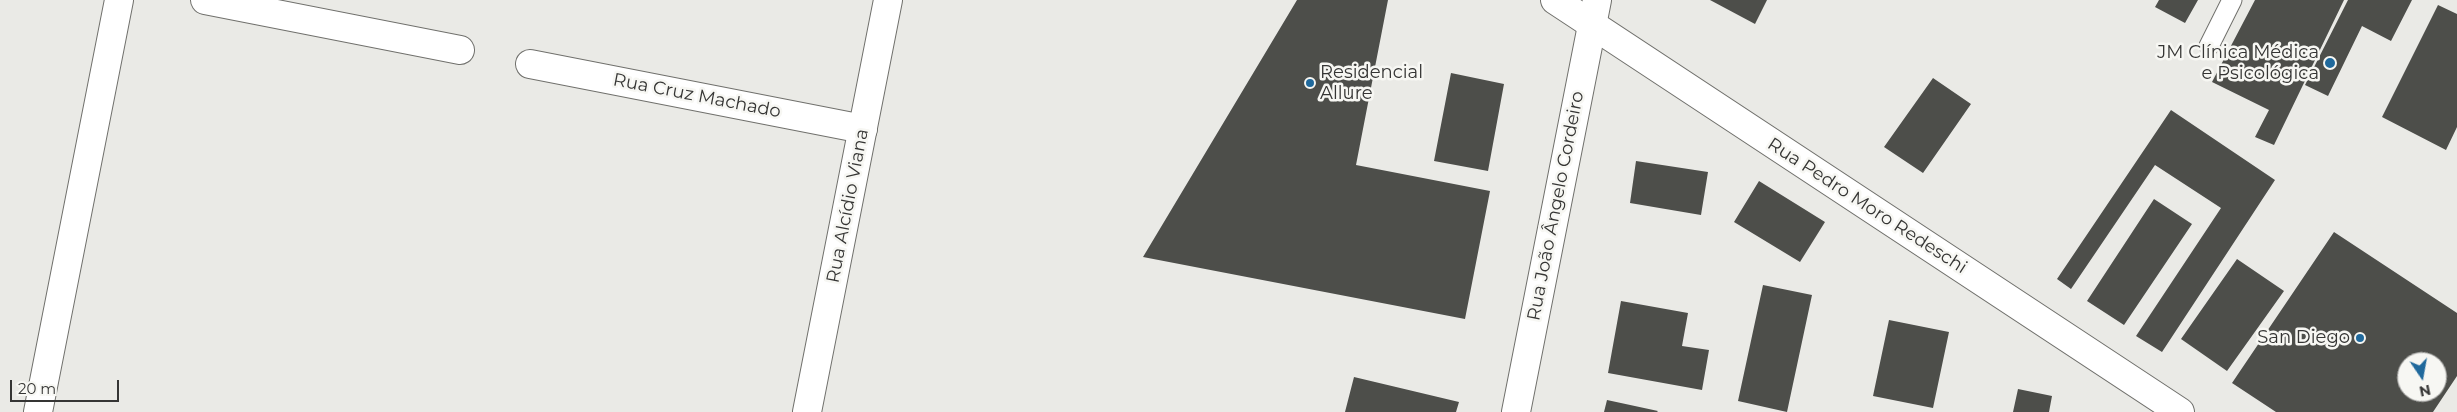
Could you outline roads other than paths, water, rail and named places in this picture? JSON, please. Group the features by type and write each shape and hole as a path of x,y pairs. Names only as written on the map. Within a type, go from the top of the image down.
{"street":[{"path":"38,412 119,0"},
{"path":"205,0 460,50"},
{"name":"Rua Alcídio Viana","path":"807,412 888,0"},
{"name":"Rua Pedro Moro Redeschi","path":"1555,0 1594,12 2180,412"},
{"name":"Rua João Ângelo Cordeiro","path":"1516,412 1594,12"},
{"name":"Rua Cruz Machado","path":"530,64 863,129"}],"lane":[{"path":"2210,46 2232,0"}],"place":[{"name":"JM Clínica Médica e Psicológica","path":"2330,63"},
{"name":"Residencial Allure","path":"1310,83"},
{"name":"San Diego","path":"2360,338"}]}
